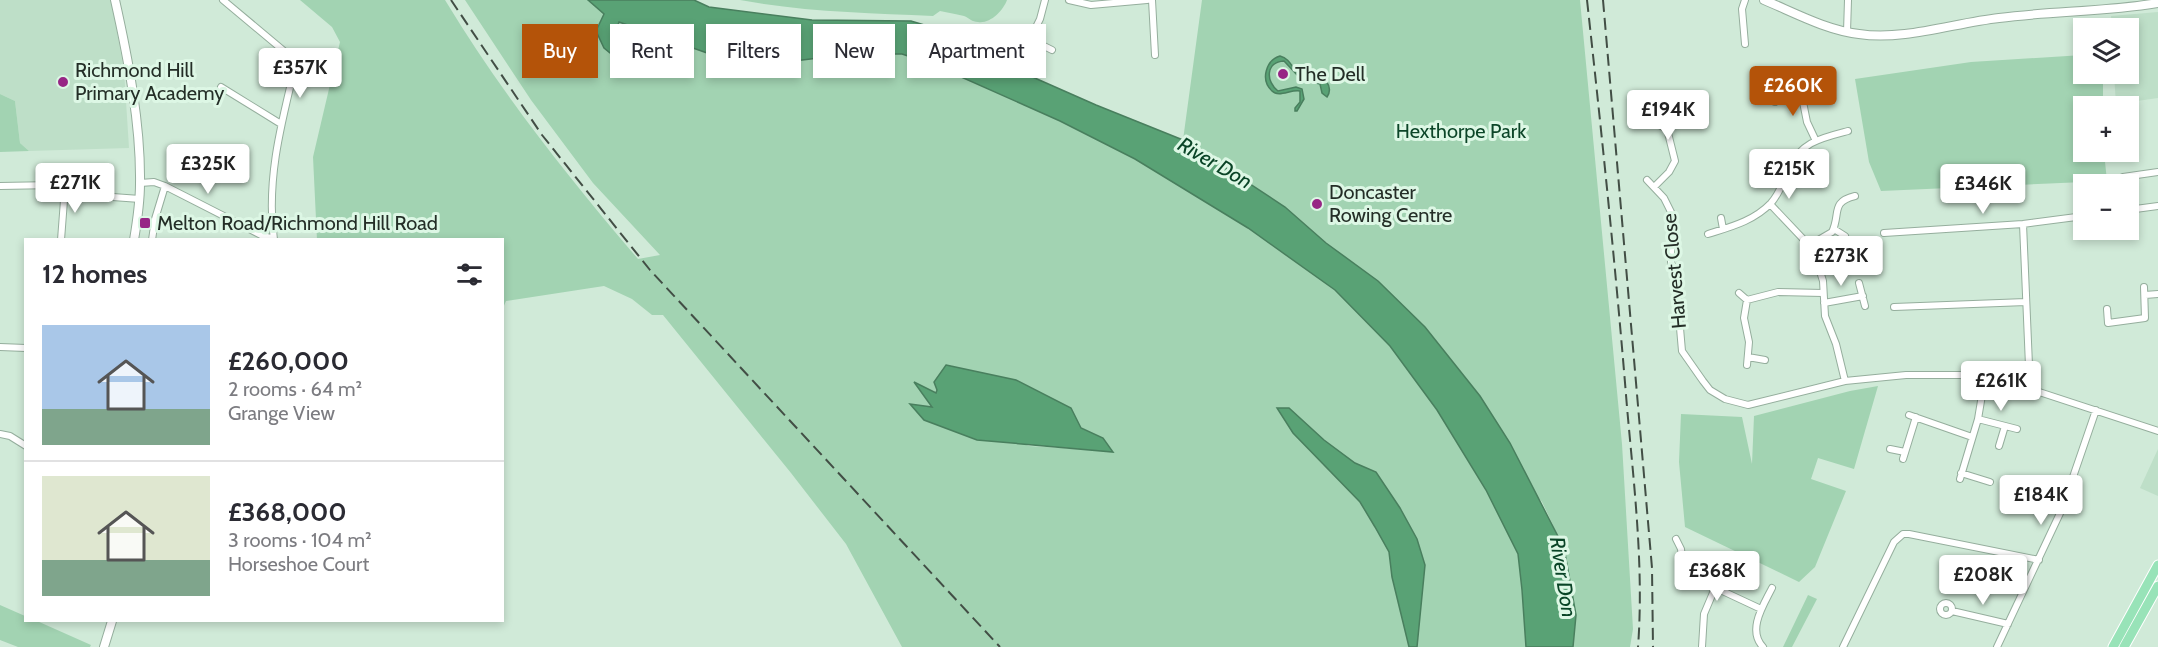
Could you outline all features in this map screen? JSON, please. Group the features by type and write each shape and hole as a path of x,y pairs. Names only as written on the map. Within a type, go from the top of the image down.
{"main road":[{"path":"2113,647 2158,565"},
{"path":"2124,647 2155,598 2158,586"}],"street":[{"path":"115,0 128,55 135,115 140,199 134,238"},
{"path":"224,0 294,61 295,67 281,124 271,201 274,238"},
{"path":"1038,24 1046,0"},
{"path":"1069,0 1091,4 1147,0"},
{"path":"1152,0 1155,56"},
{"path":"1745,0 1742,9 1745,44"},
{"path":"1764,0 1825,26 1847,32 1885,37 2000,17 2105,10 2158,3"},
{"path":"1847,32 1848,0"},
{"path":"1046,47 1052,50"},
{"path":"1799,88 1808,73"},
{"path":"1772,82 1778,90"},
{"path":"221,87 281,124"},
{"path":"1778,90 1799,88"},
{"path":"1799,88 1803,97 1807,122 1815,139"},
{"path":"1774,102 1778,90"},
{"path":"1657,124 1667,129 1677,122"},
{"name":"Harvest Close","path":"1654,187 1669,172 1675,161 1667,129"},
{"path":"1708,234 1754,216 1770,204 1779,193 1792,163 1800,152 1815,139 1848,131"},
{"path":"2139,175 2158,172"},
{"name":"Harvest Close","path":"1647,180 1668,203 1671,212 1671,262 1676,282 1682,351 1710,390 1732,402 1748,405 1845,381 1906,375 1985,377 2030,389 2158,431"},
{"path":"140,183 154,182 165,186 268,238"},
{"path":"0,186 54,184 99,196 140,199"},
{"path":"152,238 155,219 165,186"},
{"path":"61,238 65,187"},
{"path":"1808,246 1834,229 1839,204 1846,198 1855,196"},
{"path":"1770,204 1808,246 1818,265 1825,316 1836,344 1845,381"},
{"path":"2139,209 2158,206"},
{"path":"1884,233 2023,224 2073,217"},
{"path":"1721,218 1723,229"},
{"path":"2023,224 2030,389"},
{"path":"1834,229 1845,236"},
{"path":"1859,283 1865,306"},
{"path":"2107,309 2108,322 2145,318 2144,288"},
{"path":"1747,300 1778,292 1823,293"},
{"path":"1739,293 1747,300"},
{"path":"2145,295 2158,294"},
{"path":"1824,303 1863,296"},
{"path":"1747,300 1744,318 1749,342 1748,361 1765,360"},
{"path":"1893,307 2026,302"},
{"path":"0,348 24,348"},
{"path":"1985,377 1978,419 1960,476 1990,482"},
{"path":"1997,647 2062,509 2096,410"},
{"path":"1890,449 1904,456 1912,416 1972,437"},
{"path":"1978,419 2018,429"},
{"path":"1999,446 2005,426"},
{"path":"0,434 10,436 24,445"},
{"path":"1843,647 1894,542 1903,534 2039,560"},
{"path":"1676,539 1681,549 1685,585"},
{"path":"1684,573 1761,609"},
{"path":"1702,647 1704,614 1715,588"},
{"path":"1763,647 1756,636 1761,609 1772,588"},
{"path":"1952,611 2008,624"},
{"path":"104,647 112,622"}],"shaded area":[{"name":"Richmond Hill Primary Academy","path":"0,0 111,0 124,70 129,148 29,151 20,143 15,101 0,94"},
{"path":"2158,12 2158,98 2139,101 2139,96 2115,96 2115,84 2139,84 2139,18 2111,18 2111,16"},
{"path":"2158,449 2158,496 2140,488"}],"green space":[{"path":"300,0 445,0 489,68 536,134 638,259 660,255 593,183 531,100 465,0 588,0 605,14 610,30 610,78 694,78 694,48 706,52 706,78 801,78 801,60 813,59 813,78 895,78 895,54 902,54 907,56 907,78 963,78 1060,121 1135,159 1248,228 1335,290 1390,346 1437,410 1486,490 1518,554 1526,647 902,647 846,544 663,315 652,315 632,299 604,286 506,301 504,306 504,238 317,238 313,157 340,42 332,27","holes":["946,365 1016,380 1071,408 1081,428 1103,438 1113,451 1029,446 910,404 933,408 916,383 936,394"]},
{"path":"740,0 1007,0 996,16 983,22 940,11 933,16 861,13 812,10"},
{"name":"Hexthorpe Park","path":"1202,0 1580,0 1622,444 1633,629 1630,647 1573,647 1576,615 1564,548 1542,502 1326,243 1285,207 1183,140"},
{"path":"2073,56 2073,84 2103,84 2103,96 2073,96 2073,162 2105,162 2106,174 2073,174 2073,183 1881,191 1869,162 1855,79 1971,62"},
{"path":"0,94 15,101 20,143 29,151 0,152"},
{"path":"1878,386 1854,469 1818,458 1811,479 1846,491 1815,567 1799,582 1685,527 1679,462 1681,414 1742,417 1752,464 1754,416"},
{"path":"1808,595 1817,599 1792,647 1783,647"},
{"path":"0,605 24,616 24,622 39,622 91,645 90,647 18,647 0,640"}],"water":[{"path":"588,0 694,0 709,7 812,20 911,21 921,24 907,24 907,56 895,54 895,24 813,24 813,59 801,60 801,24 706,24 706,53 694,48 694,24 625,24 619,22 610,24 610,53 604,48 598,35 598,27 604,14"},
{"path":"1280,56 1302,76 1326,81 1330,89 1327,97 1322,93 1320,84 1301,79 1284,61 1273,65 1269,73 1271,83 1278,91 1296,87 1302,89 1304,99 1295,111 1300,102 1300,91 1278,94 1272,91 1266,81 1266,71 1271,62"},
{"name":"River Don","path":"963,78 1035,78 1183,140 1285,207 1326,243 1378,281 1425,327 1480,396 1510,443 1564,548 1576,615 1573,647 1526,647 1518,554 1486,490 1437,410 1390,346 1335,290 1248,228 1135,159 1060,121"},
{"path":"946,365 1016,380 1071,408 1081,428 1103,438 1113,452 977,440 924,420 910,404 932,407 914,382 936,393 934,382"},
{"path":"1277,408 1289,408 1324,440 1355,463 1376,472 1400,508 1417,539 1425,565 1417,647 1409,647 1392,577 1389,552 1375,527 1360,502 1293,433"}],"railway":[{"path":"451,0 542,135 650,270 1000,647"},
{"path":"1587,0 1635,497 1640,587 1638,647"},
{"path":"1603,0 1652,568 1653,647"}],"place":[{"name":"The Dell","path":"1283,74"},
{"name":"Richmond Hill Primary Academy","path":"63,82"},
{"name":"Doncaster Rowing Centre","path":"1317,204"},
{"name":"Melton Road/Richmond Hill Road","path":"145,223"}]}
